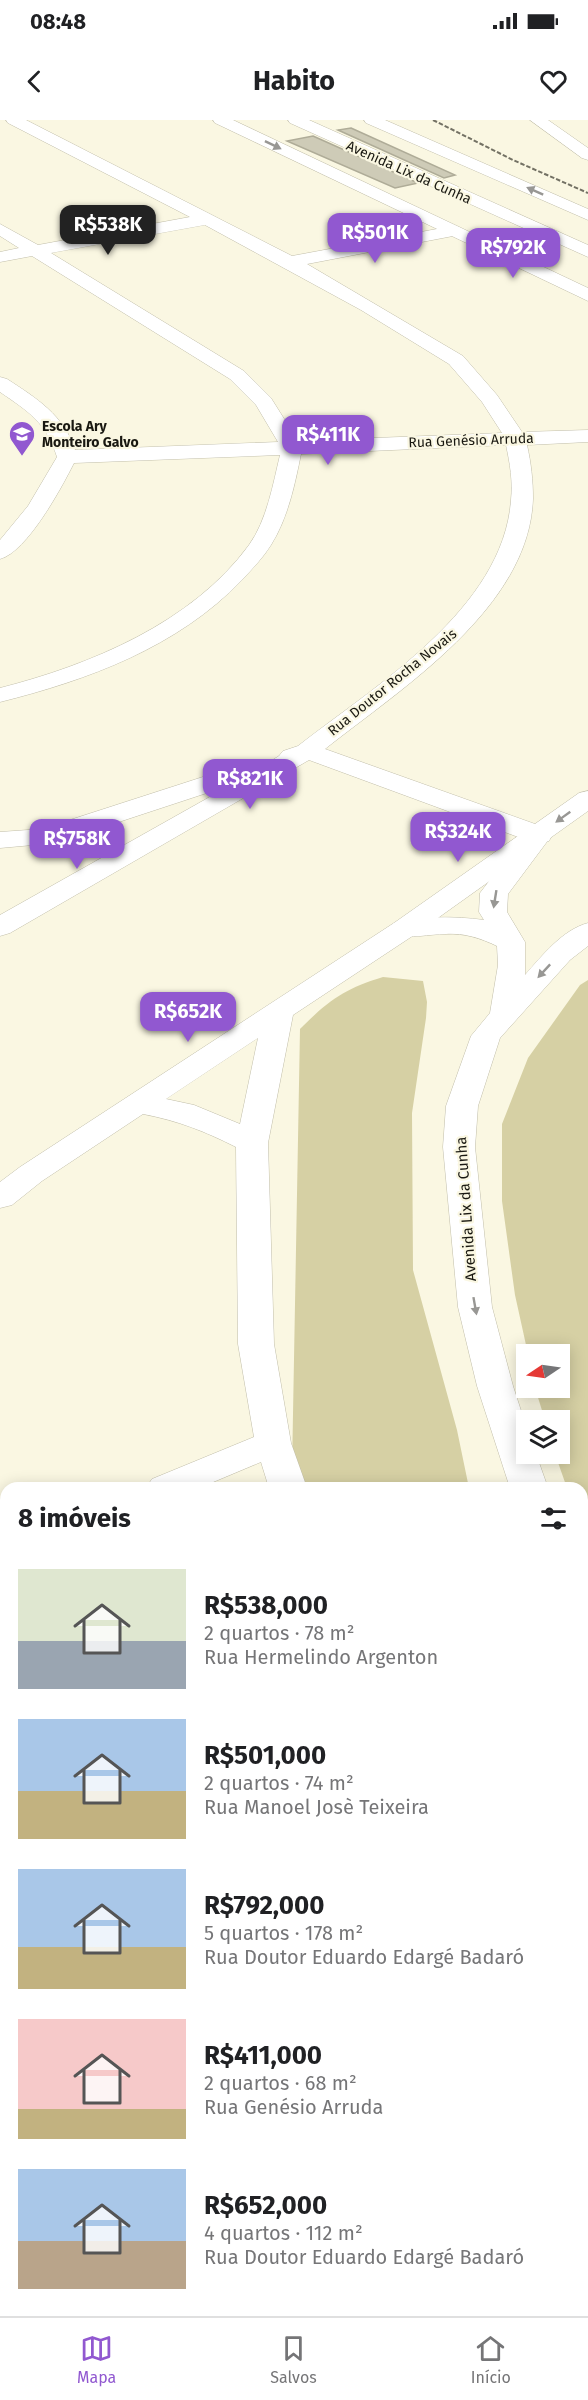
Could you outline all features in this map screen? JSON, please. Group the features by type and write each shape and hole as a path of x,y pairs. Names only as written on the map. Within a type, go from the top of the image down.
{"main road":[{"name":"Rua Doutor Rocha Novais","path":"0,927 307,751 438,647 457,630 494,583 512,547 522,502 522,473 514,438 490,399 456,360 387,317 290,262 15,120"},
{"path":"221,120 588,295"},
{"name":"Avenida Lix da Cunha","path":"296,120 588,252"},
{"path":"372,120 588,215"},
{"path":"538,120 588,155"},
{"path":"0,257 209,219"},
{"path":"0,229 237,375 264,402 292,448 283,492 262,542 225,586 163,631 107,660 32,688 0,695"},
{"path":"290,262 453,231"},
{"path":"0,383 46,416 62,437 66,457 47,496 25,526 0,552"},
{"name":"Rua Genésio Arruda","path":"66,457 588,436"},
{"path":"0,840 45,837 307,751 539,835"},
{"path":"0,1198 32,1174 404,929 588,799"},
{"path":"505,1013 512,965 511,942 493,912 494,893 539,835"},
{"path":"45,837 122,859"},
{"path":"404,929 447,925 482,928 511,942"},
{"name":"Avenida Lix da Cunha","path":"495,1386 474,1307 459,1147 462,1106 486,1036 560,954 588,932"},
{"path":"279,1011 252,1143 256,1344 273,1443 286,1482"},
{"path":"140,1104 183,1112 213,1123 252,1143"},
{"path":"495,1386 507,1482"},
{"path":"495,1386 527,1482"},
{"path":"183,1482 273,1443"}],"shaded area":[{"path":"383,977 423,981 427,1002 426,1018 412,1113 413,1270 457,1430 468,1482 298,1482 292,1469 300,1029 320,1010 358,986"},
{"path":"588,980 588,1482 565,1482 559,1464 570,1464 570,1410 542,1410 538,1398 570,1398 570,1344 526,1344 515,1295 502,1201 502,1124 528,1058 580,985"}],"building":[{"path":"351,128 455,175 444,178 338,130"},
{"path":"313,136 418,183 395,188 287,141"}],"railway":[{"path":"433,120 513,160 588,193"}],"place":[{"name":"Escola Ary Monteiro Galvo","path":"22,457"}]}
